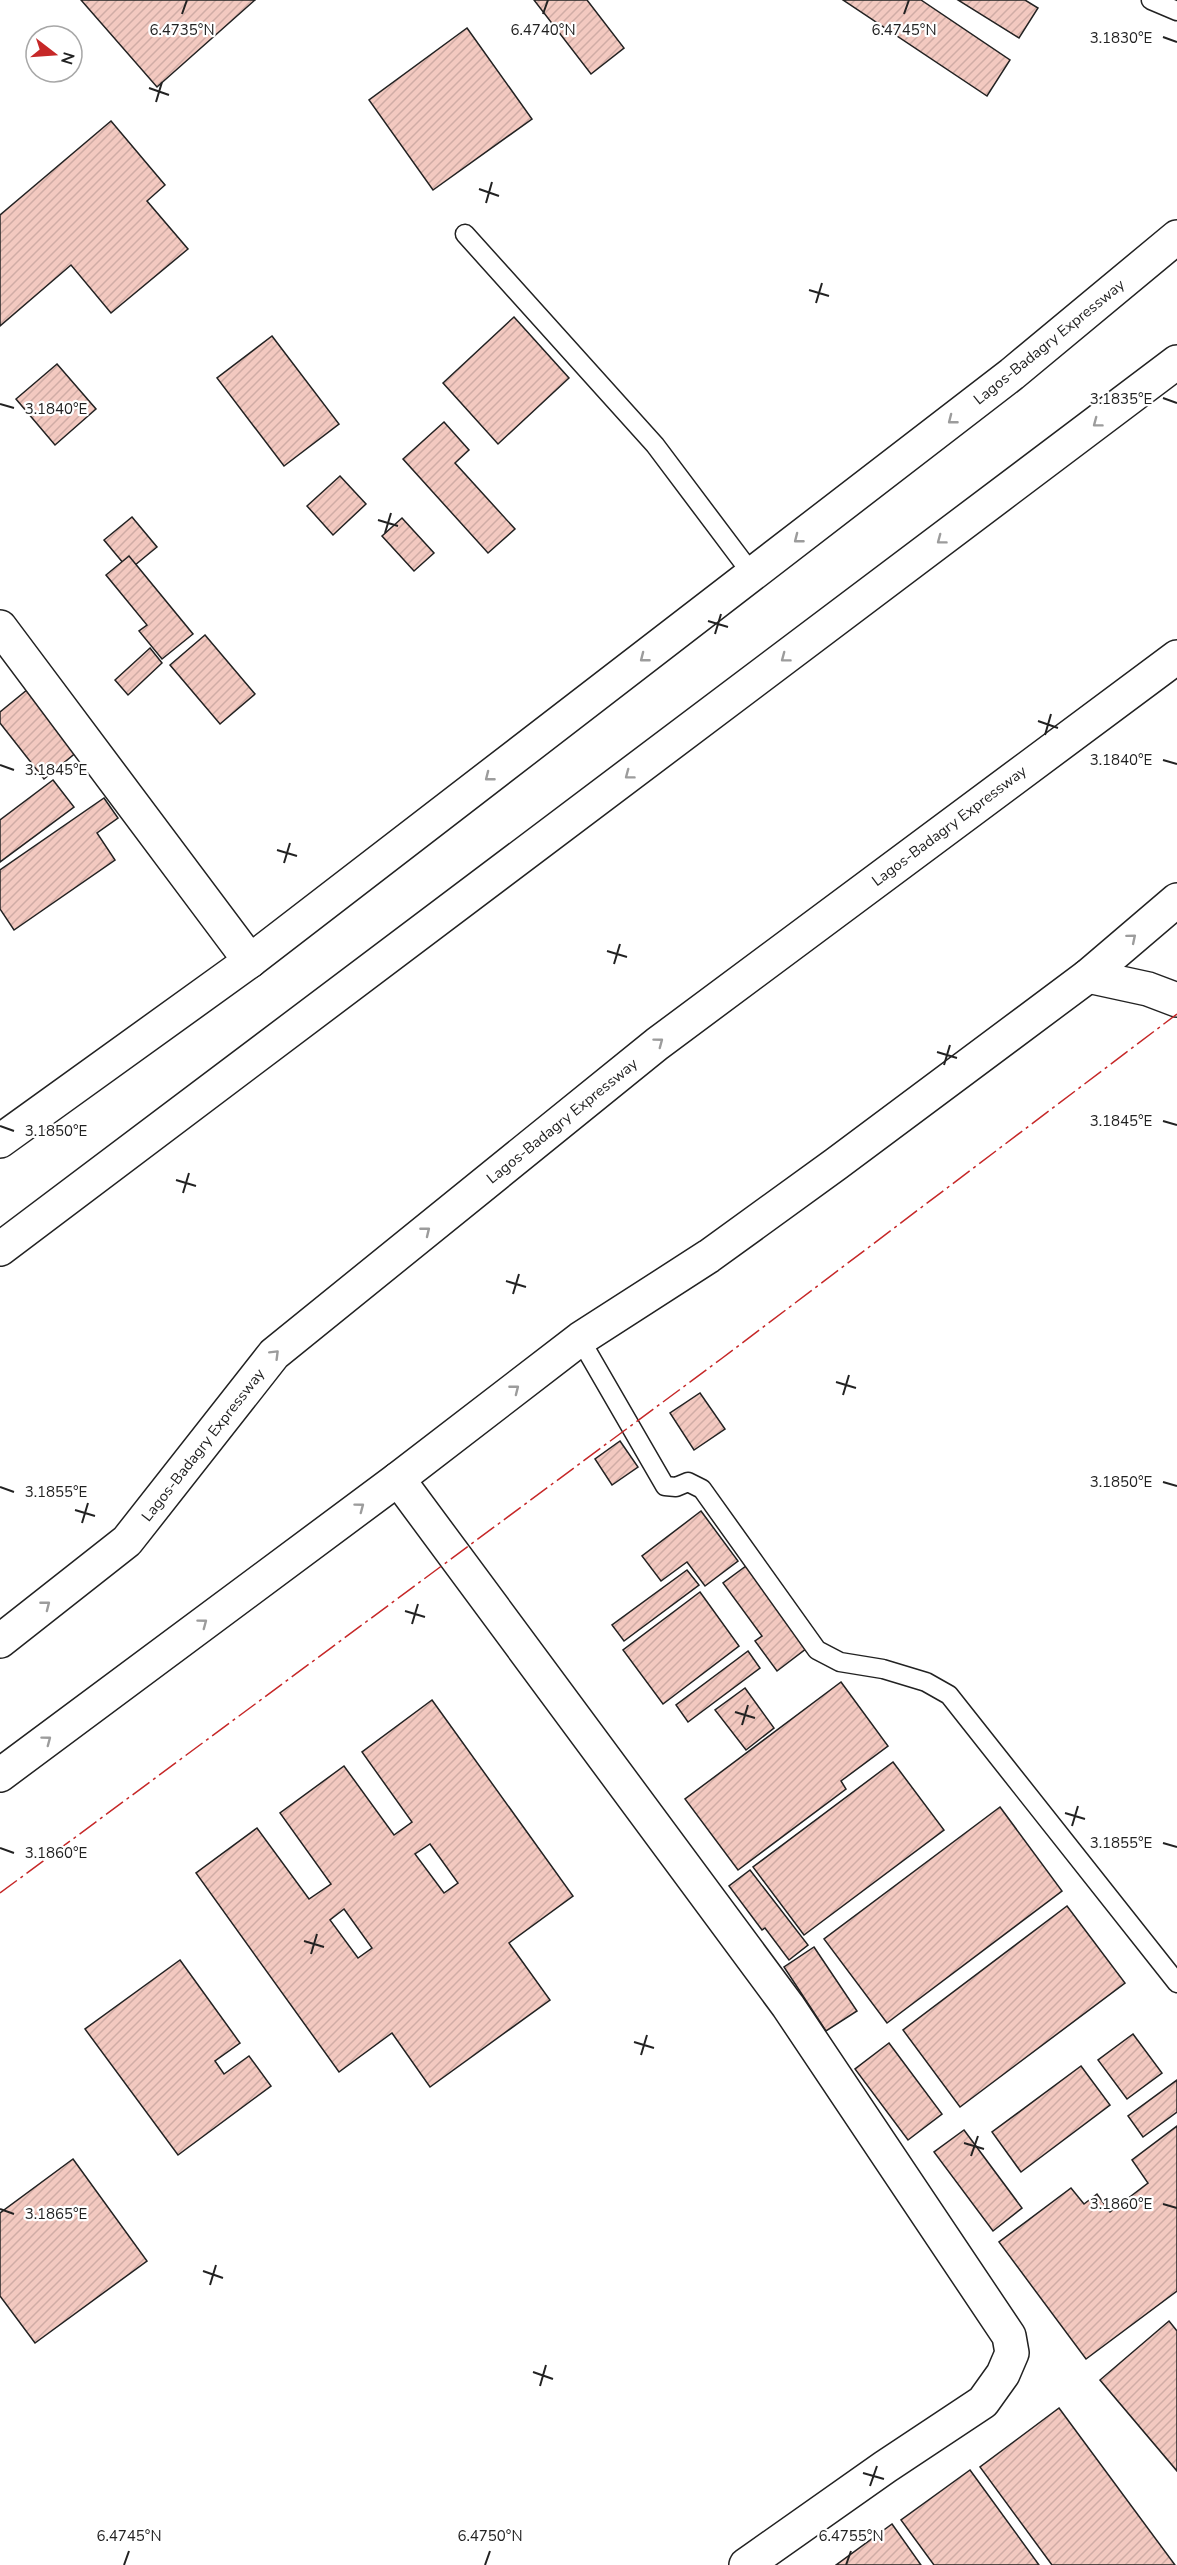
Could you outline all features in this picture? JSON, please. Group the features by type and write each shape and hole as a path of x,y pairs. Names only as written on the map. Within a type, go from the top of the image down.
{"main road":[{"name":"Lagos-Badagry Expressway","path":"0,1141 250,962 1012,374 1177,237"},
{"path":"0,1249 1177,362"},
{"path":"0,627 250,962"},
{"name":"Lagos-Badagry Expressway","path":"0,1641 127,1541 274,1354 657,1044 1177,657"},
{"path":"0,1775 398,1479 579,1339 709,1256 1088,976 1177,900"},
{"path":"1088,976 1148,989 1177,1000"},
{"path":"398,1479 788,2006 1009,2336 1012,2353 1003,2374 983,2402 885,2467 746,2565"}],"lane":[{"path":"1151,0 1177,11"},
{"path":"465,234 655,445 752,574"},
{"path":"579,1339 665,1486 676,1487 688,1482 702,1489 817,1650 840,1662 884,1669 926,1682 949,1695 1177,1983"}],"building":[{"path":"81,0 255,0 157,87"},
{"path":"534,0 587,0 624,48 591,74"},
{"path":"843,0 921,0 1010,60 987,96"},
{"path":"958,0 1025,0 1038,8 1019,38"},
{"path":"467,28 532,119 433,190 369,100"},
{"path":"111,121 165,185 147,201 188,249 111,313 71,265 0,326 0,215"},
{"path":"514,317 569,378 498,444 443,383"},
{"path":"272,336 339,424 284,466 217,378"},
{"path":"57,364 96,409 55,445 16,399"},
{"path":"444,422 469,450 455,463 515,529 488,553 403,459"},
{"path":"340,476 366,504 333,535 307,506"},
{"path":"132,517 157,547 129,570 104,540"},
{"path":"402,518 434,553 414,571 382,536"},
{"path":"129,556 193,634 162,659 139,631 147,625 106,575"},
{"path":"205,635 255,694 220,724 170,665"},
{"path":"150,648 162,663 128,695 115,680"},
{"path":"33,685 83,747 44,779 0,723 0,712"},
{"path":"53,780 74,807 0,862 0,820"},
{"path":"104,798 118,818 97,833 115,860 14,930 0,909 0,870"},
{"path":"700,1393 725,1429 694,1450 670,1413"},
{"path":"620,1441 638,1467 612,1485 595,1459"},
{"path":"701,1511 738,1561 705,1586 687,1562 661,1581 642,1556"},
{"path":"746,1566 807,1648 777,1671 755,1641 762,1636 723,1583"},
{"path":"687,1570 699,1585 624,1641 612,1625"},
{"path":"700,1592 739,1646 663,1704 623,1650"},
{"path":"748,1651 760,1668 688,1722 676,1705"},
{"path":"841,1682 888,1746 841,1781 846,1789 738,1870 685,1799"},
{"path":"745,1688 774,1728 746,1750 715,1710"},
{"path":"432,1700 573,1896 509,1943 550,2000 430,2087 392,2033 339,2072 196,1873 257,1828 309,1899 331,1884 280,1813 344,1766 394,1835 412,1822 362,1752","holes":["430,1844 458,1883 444,1893 415,1854","344,1909 372,1948 358,1958 330,1920"]},
{"path":"893,1762 944,1830 804,1935 753,1867"},
{"path":"1000,1807 1062,1891 887,2023 824,1939"},
{"path":"750,1870 808,1945 789,1960 765,1928 762,1930 729,1886"},
{"path":"1067,1906 1125,1983 960,2107 903,2030"},
{"path":"814,1947 857,2011 826,2031 784,1967"},
{"path":"180,1960 240,2043 215,2061 224,2074 249,2056 271,2086 178,2155 85,2029"},
{"path":"1133,2034 1162,2073 1127,2099 1098,2060"},
{"path":"889,2043 942,2114 908,2140 855,2069"},
{"path":"1081,2066 1110,2105 1021,2172 992,2132"},
{"path":"1177,2080 1177,2112 1143,2137 1128,2116"},
{"path":"1177,2126 1177,2291 1086,2359 999,2242 1071,2188 1084,2204 1097,2194 1110,2212 1148,2183 1132,2160"},
{"path":"964,2130 1022,2208 993,2231 934,2152"},
{"path":"73,2159 147,2261 35,2343 0,2296 0,2213"},
{"path":"1169,2321 1177,2331 1177,2471 1100,2380"},
{"path":"1059,2408 1175,2565 1052,2565 980,2467"},
{"path":"970,2470 1039,2565 934,2565 901,2520"},
{"path":"892,2524 921,2565 836,2565"}],"power":[{"path":"0,1893 721,1359 1177,1014"}]}
